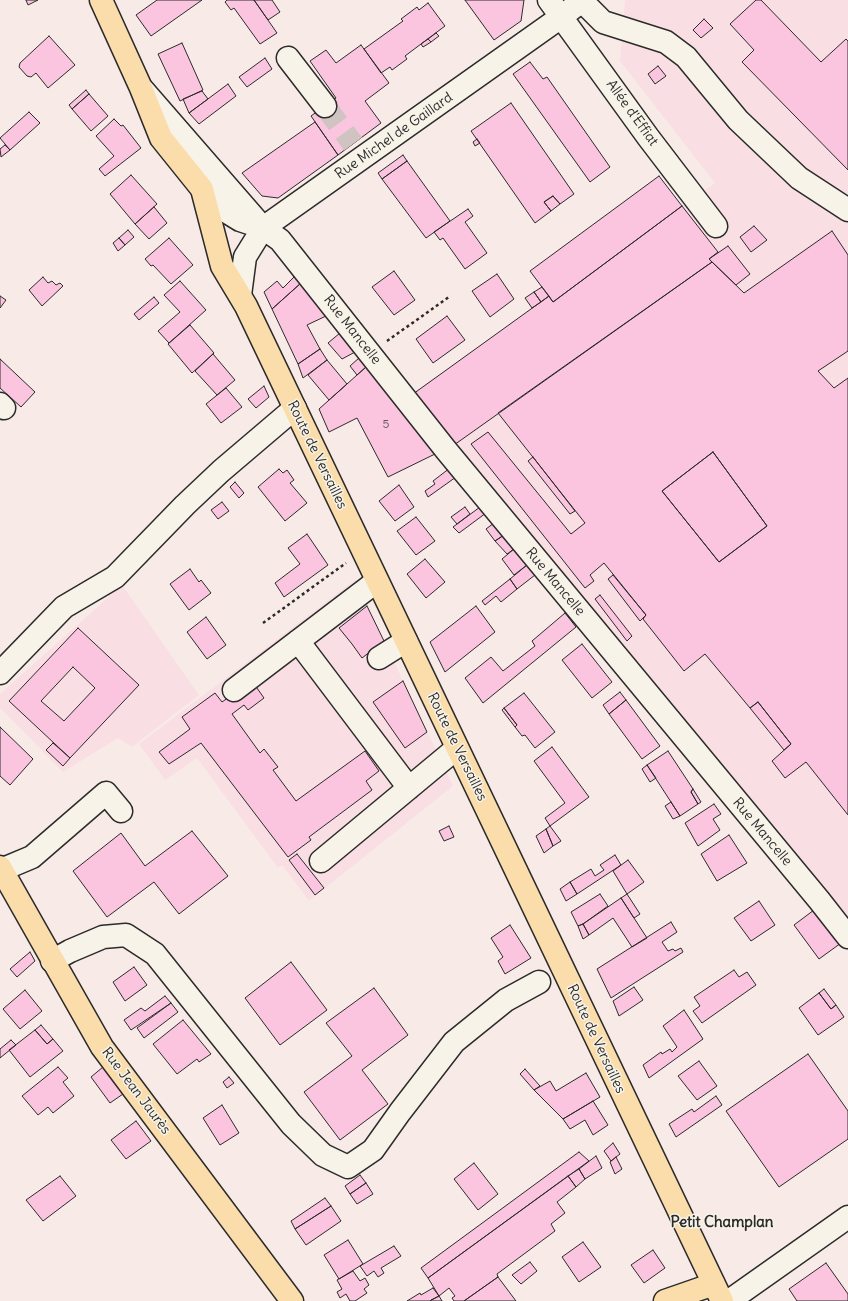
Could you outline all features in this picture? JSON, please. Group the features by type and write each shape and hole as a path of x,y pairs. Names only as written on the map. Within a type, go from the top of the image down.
{"main road":[{"name":"Route de Versailles","path":"101,0 141,88 161,138 202,189 222,266 240,295 718,1292"},
{"name":"Rue Jean Jaurès","path":"1,869 102,1047 292,1301"},
{"path":"665,1301 718,1292"},
{"path":"700,1301 718,1292"}],"street":[{"path":"582,0 603,22 666,42 686,57 738,120 799,178 848,210"},
{"name":"Rue Michel de Gaillard","path":"240,295 244,257 263,228 358,150 555,8 582,0"},
{"name":"Allée d'Effiat","path":"555,8 648,137 716,226"},
{"path":"288,58 325,106"},
{"path":"141,88 263,228"},
{"name":"Route de Versailles","path":"202,189 227,212 240,220 263,228"},
{"name":"Rue Mancelle","path":"263,228 280,240 456,462 848,937"},
{"path":"0,673 64,607 115,577 185,505 294,408"},
{"path":"234,690 377,581"},
{"path":"298,641 409,788"},
{"path":"379,658 406,641"},
{"path":"321,861 457,748"},
{"path":"1,869 32,857 106,793 121,811"},
{"path":"52,961 70,951 103,937 126,935 155,954 291,1124 323,1156 348,1167 373,1150 454,1042 506,1000 539,982"},
{"path":"741,1297 848,1217"}],"path":[{"path":"370,353 449,297"},
{"path":"263,623 363,552"}],"shaded area":[{"path":"625,0 848,0 848,923 411,394 715,183 620,61"},
{"path":"355,580 453,786 309,901 282,865 278,868 197,758 165,780 139,744"},
{"path":"122,585 199,695 132,747 118,738 63,772 0,708 0,694"}],"building":[{"path":"26,0 38,0 28,5"},
{"path":"157,0 202,0 151,36 136,15"},
{"path":"227,0 254,0 277,33 260,44 234,8 231,10 225,2"},
{"path":"254,0 272,0 280,12 268,20"},
{"path":"465,0 524,0 521,21 494,40"},
{"path":"756,0 761,0 821,62 846,39 848,41 848,170 742,62 754,50 730,24"},
{"path":"428,3 445,26 405,56 407,59 392,70 390,67 381,73 364,49 403,21 401,19 417,7 419,10"},
{"path":"704,19 713,28 701,38 693,30"},
{"path":"436,33 439,36 431,42 428,39"},
{"path":"49,36 75,65 48,88 36,73 31,77 27,76 19,67 20,63"},
{"path":"428,39 431,42 423,47 421,44"},
{"path":"182,43 203,90 180,101 158,54"},
{"path":"361,45 389,83 365,101 381,123 338,155 311,116 336,98 310,61 326,50 336,63"},
{"path":"265,58 272,69 247,87 239,77"},
{"path":"530,62 543,79 547,77 610,167 590,182 513,74"},
{"path":"658,66 666,76 655,84 648,74"},
{"path":"228,84 236,96 199,124 189,113"},
{"path":"86,90 89,94 72,109 69,105"},
{"path":"202,91 208,99 189,113 183,99"},
{"path":"89,94 108,116 91,131 72,109"},
{"path":"511,103 574,194 560,204 553,196 544,202 551,211 535,223 471,131"},
{"path":"29,112 40,123 10,150 0,138"},
{"path":"114,119 121,126 123,125 141,148 105,176 99,169 114,156 96,136"},
{"path":"315,122 338,155 278,198 262,196 242,173"},
{"path":"477,139 480,143 475,146 473,142"},
{"path":"5,145 10,150 1,157 0,149"},
{"path":"403,155 407,161 382,179 378,173"},
{"path":"407,161 450,221 426,238 382,179"},
{"path":"131,175 157,204 135,224 110,194"},
{"path":"659,176 682,206 553,302 530,271"},
{"path":"553,196 560,204 551,211 544,202"},
{"path":"682,206 718,252 709,259 712,262 454,445 413,394 549,296 553,302"},
{"path":"154,207 167,223 149,239 135,224"},
{"path":"468,209 473,216 465,222 487,253 465,269 443,238 440,240 434,232"},
{"path":"754,226 767,240 751,252 740,237"},
{"path":"128,230 134,237 125,245 119,238"},
{"path":"832,231 848,255 848,351 818,371 834,388 848,378 848,815 806,762 785,778 772,761 791,744 758,702 750,708 705,654 684,671 643,619 646,615 604,563 590,575 594,581 585,588 471,444 488,432 571,534 585,523 498,413 712,262 744,293","holes":["713,452 767,526 719,562 662,491"]},
{"path":"119,238 125,245 118,251 113,243"},
{"path":"169,238 193,265 171,284 153,265 151,266 145,259"},
{"path":"728,246 750,274 736,285 709,259"},
{"path":"394,271 415,300 394,315 372,287"},
{"path":"497,274 514,299 490,317 472,291"},
{"path":"295,276 301,283 272,309 264,292 277,281 283,288"},
{"path":"43,277 48,283 52,281 56,285 60,283 63,286 42,306 29,290"},
{"path":"180,281 206,310 169,343 158,331 180,312 164,295"},
{"path":"301,283 326,316 307,325 320,349 298,364 272,309"},
{"path":"542,287 549,296 541,302 534,292"},
{"path":"534,292 541,302 532,308 525,298"},
{"path":"0,296 6,300 0,308"},
{"path":"154,297 159,303 139,320 134,314"},
{"path":"447,316 465,340 433,363 416,339"},
{"path":"190,325 214,353 192,373 168,344"},
{"path":"340,333 355,352 342,359 328,343"},
{"path":"320,349 327,360 303,378 298,364"},
{"path":"213,354 235,380 217,395 195,371"},
{"path":"359,358 366,367 357,375 350,366"},
{"path":"0,359 35,392 21,407 0,388"},
{"path":"327,360 347,384 329,400 308,375"},
{"path":"366,367 435,454 388,477 357,418 329,432 319,409"},
{"path":"264,386 269,397 256,408 248,399"},
{"path":"226,388 242,407 221,423 206,404"},
{"path":"713,452 767,526 719,562 662,491"},
{"path":"533,457 575,511 570,514 528,461"},
{"path":"450,468 456,477 428,497 425,491 435,484 433,481"},
{"path":"279,469 283,473 287,470 294,480 290,483 307,503 285,521 258,487"},
{"path":"235,482 244,493 239,498 230,487"},
{"path":"399,485 414,507 395,521 379,501"},
{"path":"222,502 229,511 218,519 211,510"},
{"path":"465,507 470,514 457,524 451,517"},
{"path":"480,507 486,513 459,533 453,527"},
{"path":"416,517 435,541 416,555 397,531"},
{"path":"494,523 504,535 495,541 486,529"},
{"path":"307,534 328,565 284,597 275,583 300,564 288,548"},
{"path":"504,535 514,549 507,554 495,541"},
{"path":"514,549 527,565 514,575 502,559"},
{"path":"425,559 445,582 426,598 407,574"},
{"path":"527,565 535,575 517,589 510,579"},
{"path":"190,569 199,582 201,580 211,593 189,610 170,584"},
{"path":"613,575 646,615 640,621 608,579"},
{"path":"510,579 517,589 501,602 496,596 485,605 482,601"},
{"path":"600,595 632,636 627,641 595,599"},
{"path":"367,606 384,641 362,658 339,628"},
{"path":"476,606 495,632 445,672 430,642"},
{"path":"565,613 576,627 483,703 465,678 491,657 503,671 535,646 532,641"},
{"path":"206,617 226,645 207,659 187,632"},
{"path":"78,628 139,685 70,758 9,701","holes":["73,667 95,688 64,721 41,701"]},
{"path":"582,644 612,682 592,698 562,660"},
{"path":"252,681 264,698 248,710 244,705 232,714 260,753 264,749 278,767 273,770 296,801 365,751 379,771 366,781 372,790 309,837 311,840 288,857 201,743 169,764 159,752 190,729 182,717 215,693 222,702"},
{"path":"403,681 427,732 405,748 373,702"},
{"path":"620,692 626,700 609,714 603,705"},
{"path":"524,693 555,732 535,748 525,735 522,736 515,727 517,725 504,708"},
{"path":"626,700 660,746 642,759 609,714"},
{"path":"758,702 791,744 784,750 750,708"},
{"path":"504,708 517,725 515,727 502,710"},
{"path":"0,727 33,759 10,785 0,776"},
{"path":"53,743 70,758 63,766 46,750"},
{"path":"552,747 589,797 550,826 545,818 565,803 534,761"},
{"path":"668,751 693,789 691,792 698,804 680,816 647,765"},
{"path":"647,765 656,778 650,782 642,769"},
{"path":"693,789 701,802 698,804 691,792"},
{"path":"671,802 680,816 673,819 665,806"},
{"path":"714,804 721,814 713,819 720,830 698,846 685,823"},
{"path":"449,826 454,837 444,841 439,831"},
{"path":"550,826 561,841 553,846 546,829"},
{"path":"546,829 553,846 544,853 536,836"},
{"path":"192,831 228,876 179,914 154,882 107,917 73,871 121,833 145,866"},
{"path":"729,835 747,863 717,881 701,854"},
{"path":"297,854 324,888 315,895 289,860"},
{"path":"615,855 621,865 577,894 570,882 591,869 595,876 604,870 600,865"},
{"path":"628,860 644,882 627,894 613,871"},
{"path":"570,882 577,894 566,901 560,889"},
{"path":"600,894 608,906 578,926 571,912"},
{"path":"627,894 640,914 634,918 621,898"},
{"path":"621,898 647,938 632,947 613,918 589,935 583,924"},
{"path":"759,901 775,925 751,941 734,918"},
{"path":"814,910 841,943 819,959 794,925"},
{"path":"671,922 677,932 662,942 668,951 673,949 675,951 681,948 683,952 611,998 597,969"},
{"path":"583,924 589,935 583,939 578,926"},
{"path":"510,925 531,958 505,974 498,961 503,957 491,938"},
{"path":"30,952 35,961 17,977 10,969"},
{"path":"291,962 327,1010 280,1045 245,998"},
{"path":"134,967 147,985 125,1001 113,982"},
{"path":"734,970 739,977 747,972 756,985 702,1023 693,1011 700,1006 694,997"},
{"path":"634,987 643,1000 619,1016 613,1001"},
{"path":"374,988 408,1035 362,1070 388,1104 340,1140 304,1092 352,1056 326,1023"},
{"path":"824,989 836,1005 831,1009 819,993"},
{"path":"25,990 42,1011 20,1029 3,1009"},
{"path":"819,993 831,1009 836,1005 844,1017 818,1035 799,1008"},
{"path":"165,996 171,1003 131,1030 124,1020 141,1008 145,1011"},
{"path":"171,1003 178,1012 144,1038 137,1028"},
{"path":"684,1010 703,1039 649,1078 643,1065 661,1052 662,1054 670,1049 672,1052 677,1047 663,1026"},
{"path":"183,1020 211,1054 199,1062 197,1059 177,1074 153,1044"},
{"path":"41,1025 53,1039 47,1044 35,1030"},
{"path":"35,1030 47,1044 53,1039 63,1051 30,1077 9,1050"},
{"path":"11,1040 16,1045 0,1058 0,1049"},
{"path":"808,1054 848,1111 848,1139 779,1187 726,1111"},
{"path":"699,1061 717,1086 697,1100 678,1076"},
{"path":"58,1067 68,1078 63,1082 74,1096 53,1113 48,1107 38,1115 22,1096"},
{"path":"103,1067 123,1094 110,1103 91,1077"},
{"path":"525,1069 540,1086 534,1090 520,1074"},
{"path":"586,1073 600,1097 563,1119 534,1090 550,1081 556,1091"},
{"path":"229,1077 234,1083 227,1088 223,1082"},
{"path":"716,1096 722,1105 676,1137 669,1124 692,1109 694,1112"},
{"path":"593,1101 608,1125 593,1135 585,1120 570,1129 563,1119"},
{"path":"222,1105 239,1133 220,1145 203,1118"},
{"path":"136,1121 151,1141 126,1159 111,1140"},
{"path":"613,1143 620,1154 611,1161 604,1151"},
{"path":"579,1152 589,1161 428,1278 421,1268"},
{"path":"596,1156 602,1168 585,1179 579,1169"},
{"path":"616,1157 622,1169 615,1174 610,1162"},
{"path":"474,1163 498,1194 478,1210 454,1179"},
{"path":"579,1169 585,1179 576,1187 568,1176"},
{"path":"360,1175 366,1183 350,1194 345,1186"},
{"path":"60,1176 76,1196 43,1221 26,1200"},
{"path":"568,1176 576,1187 557,1202 565,1213 551,1224 555,1231 497,1274 498,1277 464,1301 454,1301 452,1298 455,1296 449,1288 439,1296 428,1278"},
{"path":"366,1183 373,1194 357,1204 350,1194"},
{"path":"325,1198 331,1206 295,1229 291,1221"},
{"path":"331,1206 341,1221 306,1245 295,1229"},
{"path":"348,1240 363,1264 339,1279 324,1255"},
{"path":"583,1242 601,1267 579,1282 562,1257"},
{"path":"394,1246 401,1256 381,1268 384,1273 378,1277 374,1271 367,1276 360,1266"},
{"path":"653,1250 665,1268 644,1283 631,1265"},
{"path":"530,1262 537,1271 521,1284 512,1275"},
{"path":"826,1263 848,1294 848,1301 797,1301 789,1289"},
{"path":"353,1271 360,1281 365,1278 369,1285 364,1289 367,1293 355,1301 350,1301 346,1294 340,1298 337,1292 342,1289 337,1280"},
{"path":"498,1277 516,1301 464,1301"},
{"path":"433,1288 439,1296 430,1301 407,1301 420,1293 421,1295"},
{"path":"439,1296 442,1301 431,1301 431,1300"}],"tunnel":[{"path":"325,106 353,144"}],"district":[{"name":"Petit Champlan","path":"722,1223"}]}
